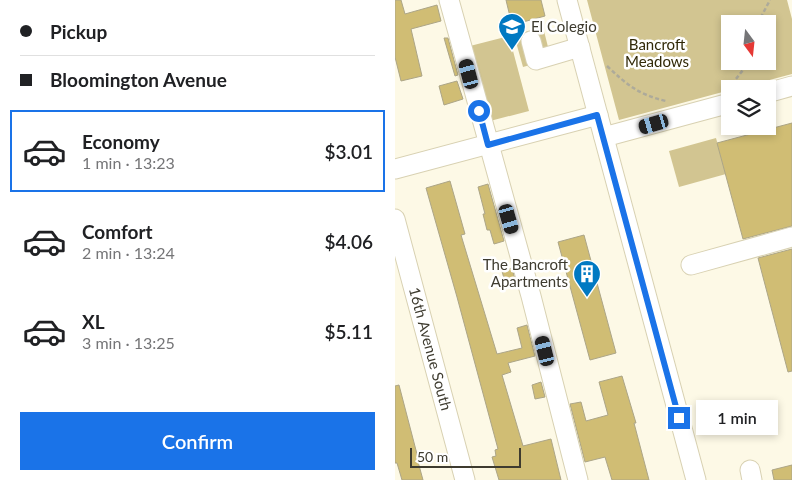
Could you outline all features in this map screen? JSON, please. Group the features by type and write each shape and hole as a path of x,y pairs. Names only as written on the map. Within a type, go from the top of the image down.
{"street":[{"path":"449,0 531,296 578,480"},
{"path":"567,0 696,480"},
{"path":"531,41 536,60 580,48"},
{"path":"776,90 792,86"},
{"path":"604,137 721,97"},
{"path":"395,169 597,115"},
{"name":"16th Avenue South","path":"395,219 465,480"},
{"path":"691,265 792,237"}],"path":[{"path":"762,15 770,0"},
{"path":"607,66 635,90 651,98 666,101"}],"green space":[{"name":"Bancroft Meadows","path":"587,0 787,0 792,19 792,74 770,80 721,80 721,92 619,120"},
{"path":"543,27 551,59 523,67 514,35"},
{"path":"509,36 529,111 490,121 470,46"},
{"path":"716,138 726,174 679,187 669,151"}],"building":[{"path":"395,0 401,0 405,14 437,5 441,21 411,29 422,76 401,81 395,57"},
{"path":"506,0 541,0 545,16 512,25"},
{"path":"444,38 448,38 458,75 455,76"},
{"path":"457,81 463,99 444,105 439,86"},
{"path":"792,123 792,226 743,239 717,143 747,135 776,135 776,127"},
{"path":"450,181 465,234 461,235 497,354 522,348 517,328 527,325 535,356 508,363 511,372 502,375 523,446 551,439 561,480 499,480 492,457 496,456 495,450 498,449 426,188"},
{"path":"488,184 504,241 494,244 490,230 487,230 478,187"},
{"name":"The Bancroft Apartments","path":"584,235 616,353 590,360 558,242"},
{"path":"792,249 792,371 788,372 758,258"},
{"path":"512,268 516,283 506,286 502,271"},
{"path":"622,376 636,423 634,423 649,480 612,480 605,457 585,462 570,404 581,402 586,421 608,415 599,382"},
{"path":"541,382 545,397 535,399 532,385"},
{"path":"399,385 423,480 402,480 397,463 395,463 395,386"},
{"path":"792,465 792,480 774,480 772,470"}],"place":[{"name":"El Colegio","path":"512,51"},
{"name":"The Bancroft Apartments","path":"587,298"}],"route":[{"path":"479,111 488,145 597,115 679,418"}]}
